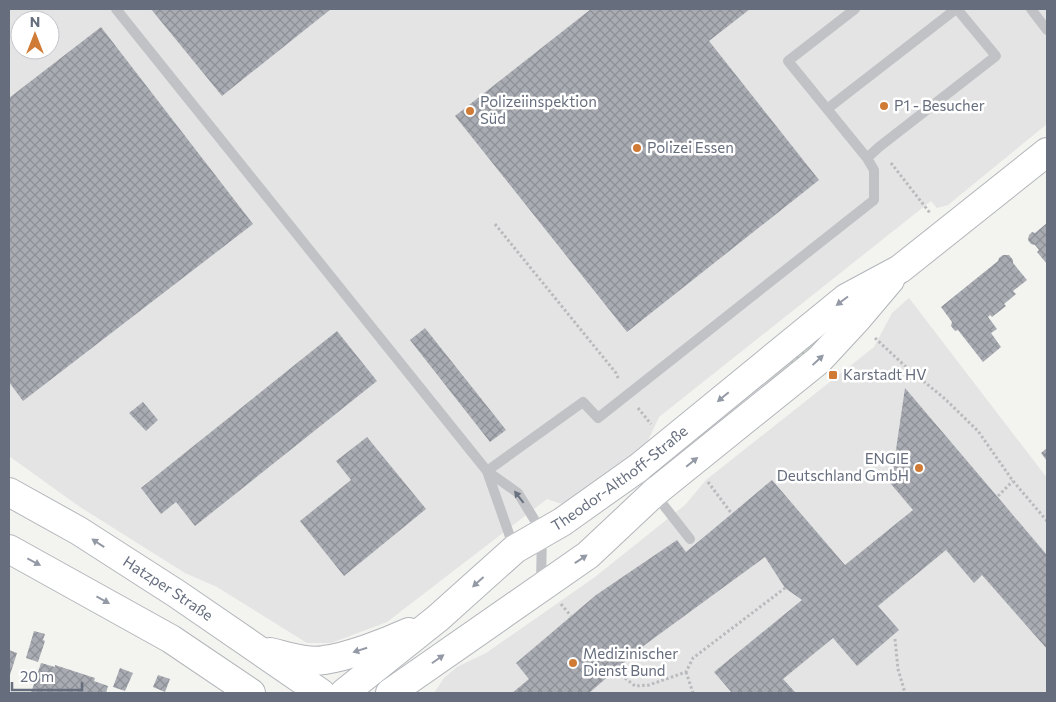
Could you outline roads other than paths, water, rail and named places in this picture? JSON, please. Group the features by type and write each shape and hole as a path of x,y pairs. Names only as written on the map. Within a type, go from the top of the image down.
{"street":[{"name":"Theodor-Althoff-Straße","path":"344,693 438,618 515,549 562,522 638,468 846,298 900,269 1047,152"},
{"name":"Theodor-Althoff-Straße","path":"390,693 414,684 541,586 588,554 654,493 819,360 900,269"},
{"name":"Hatzper Straße","path":"9,492 79,531 177,594 321,693"},
{"path":"9,549 171,639 250,693"},
{"path":"255,649 302,659 323,660 392,640 438,618"}],"lane":[{"path":"116,9 487,471 518,493 542,532 541,586"},
{"path":"487,471 583,402 598,418 874,200 874,170 867,158 788,61 855,9"},
{"path":"827,109 956,9 996,56 867,158"},
{"path":"1031,9 1047,30"},
{"path":"638,468 654,493 690,539"},
{"path":"487,471 515,549"}],"place":[{"name":"P1 - Besucher","path":"884,106"},
{"name":"Polizeiinspektion Süd","path":"470,111"},
{"name":"Polizei Essen","path":"637,148"},
{"name":"Karstadt HV","path":"833,375"},
{"name":"ENGIE Deutschland GmbH","path":"919,468"},
{"name":"Medizinischer Dienst Bund","path":"573,663"}]}
